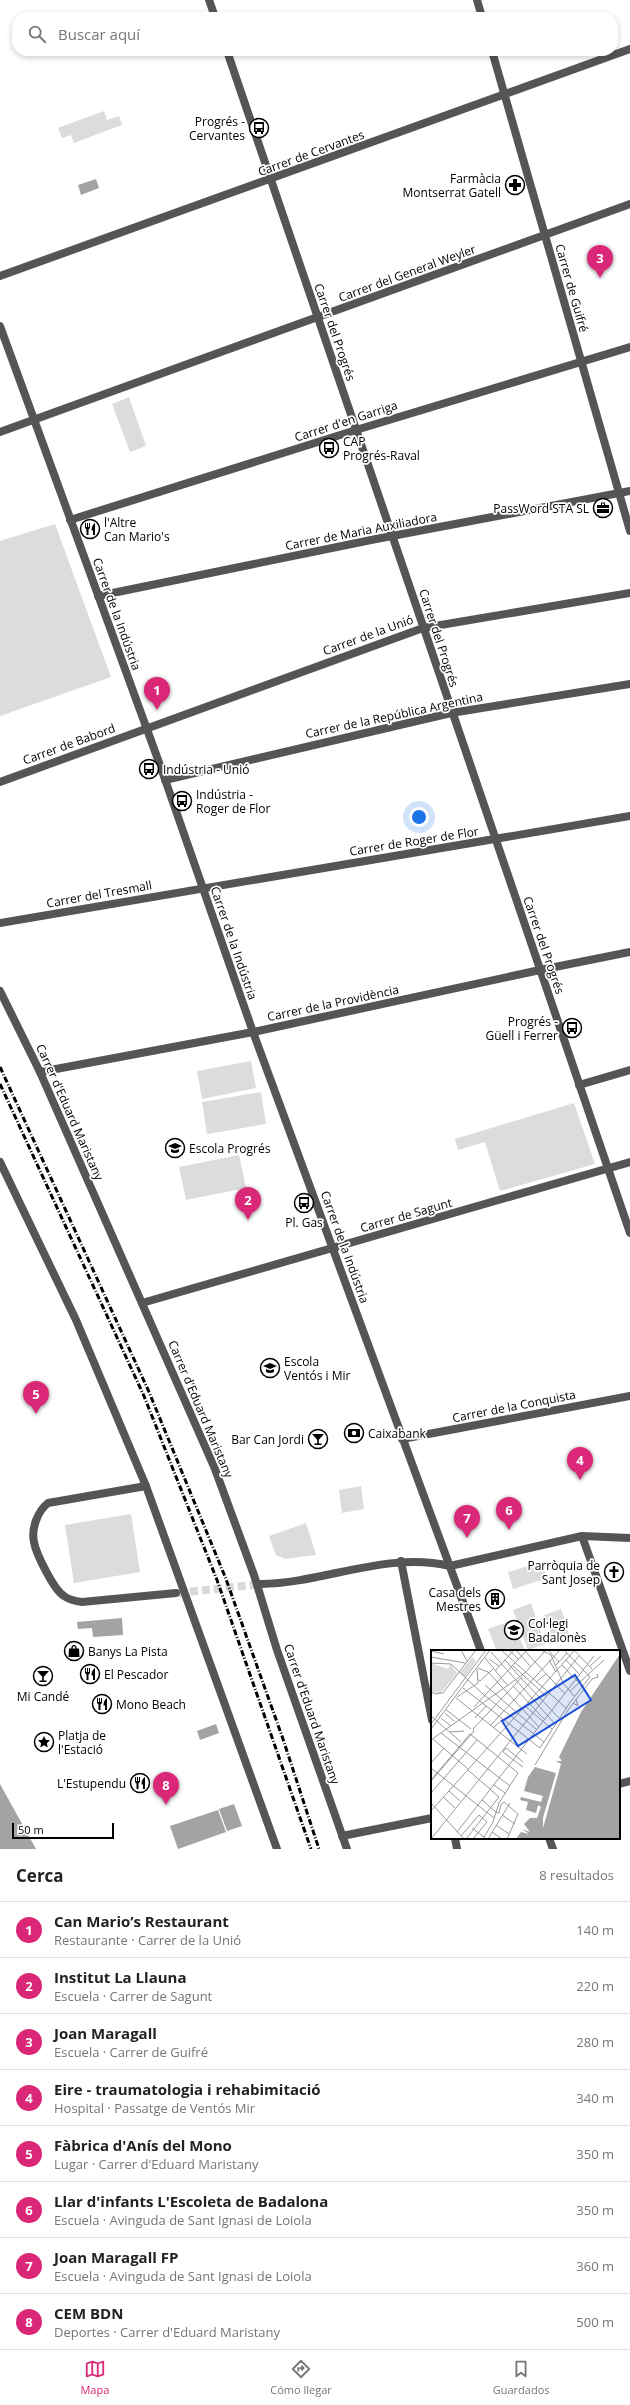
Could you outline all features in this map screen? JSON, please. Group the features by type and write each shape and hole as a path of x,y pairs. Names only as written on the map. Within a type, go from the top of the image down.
{"street":[{"path":"209,0 213,12"},
{"path":"478,0 481,12"},
{"name":"Carrer de Cervantes","path":"618,53 630,49"},
{"name":"Carrer del Progrés","path":"229,56 270,181 424,628 451,713 496,840 630,1233"},
{"name":"Carrer de Guifré","path":"493,56 580,362 630,531"},
{"name":"Carrer de Cervantes","path":"0,276 270,181 611,56"},
{"name":"Carrer del General Weyler","path":"0,432 630,204"},
{"name":"Carrer de la Indústria","path":"0,326 165,780 253,1032 481,1650"},
{"name":"Carrer d'en Garriga","path":"70,520 356,430 630,347"},
{"name":"Carrer de Maria Auxiliadora","path":"98,596 392,536 630,491"},
{"name":"Carrer de la Unió","path":"146,728 424,628 630,594"},
{"name":"Carrer de la República Argentina","path":"165,780 451,713 630,684"},
{"name":"Carrer de Babord","path":"0,782 146,728"},
{"name":"Carrer de Roger de Flor","path":"202,889 630,816"},
{"name":"Carrer del Tresmall","path":"0,923 202,889"},
{"name":"Carrer de la Providència","path":"40,1072 253,1032 630,952"},
{"name":"Carrer d'Eduard Maristany","path":"0,991 40,1072 215,1469 254,1576 277,1650 347,1849"},
{"path":"579,1085 630,1070"},
{"path":"0,1162 76,1320 146,1486 277,1849"},
{"name":"Carrer de Sagunt","path":"142,1303 630,1162"},
{"name":"Carrer de la Conquista","path":"402,1439 630,1396"},
{"path":"146,1486 48,1503 38,1513 33,1541 55,1587 61,1594 70,1599 82,1602 176,1593"},
{"path":"582,1536 630,1672"},
{"path":"261,1584 299,1581 401,1561 433,1562 450,1566 582,1536 630,1538"},
{"path":"401,1561 431,1715"},
{"path":"620,1784 630,1782"},
{"path":"342,1836 431,1818"},
{"path":"455,1839 457,1849"},
{"path":"549,1839 553,1849"}],"shaded area":[{"path":"104,111 107,120 119,116 122,125 74,143 71,135 62,138 58,128"},
{"path":"96,179 99,188 81,195 78,185"},
{"path":"129,397 146,446 130,452 112,404"},
{"path":"55,524 111,677 0,716 0,541"},
{"path":"251,1061 256,1088 202,1099 197,1071"},
{"path":"261,1092 266,1124 207,1134 202,1102"},
{"path":"574,1103 595,1164 500,1191 485,1142 458,1150 455,1139"},
{"path":"239,1155 246,1188 186,1200 179,1167"},
{"path":"361,1486 364,1509 342,1513 339,1490"},
{"path":"131,1514 140,1572 74,1583 65,1525"},
{"path":"306,1523 316,1555 285,1559 276,1555 269,1536"},
{"path":"542,1562 547,1578 513,1589 508,1572"},
{"path":"531,1603 545,1644 528,1650 513,1610"},
{"path":"561,1609 569,1633 552,1639 544,1615"},
{"path":"122,1618 123,1635 93,1637 92,1628 78,1629 77,1622"},
{"path":"513,1620 525,1650 497,1650 488,1629"},
{"path":"216,1724 219,1733 200,1740 197,1731"},
{"path":"0,1784 36,1849 0,1849"},
{"path":"234,1804 242,1826 227,1831 219,1809"},
{"path":"218,1810 226,1832 178,1849 170,1826"}],"tunnel":[{"path":"178,1593 261,1584"}],"railway":[{"path":"0,1067 149,1392 226,1579 283,1739 319,1849"},
{"path":"0,1084 144,1396 217,1580 311,1849"}],"place":[{"name":"Progrés - Cervantes","path":"259,128"},
{"name":"Farmàcia Montserrat Gatell","path":"515,185"},
{"name":"Joan Maragall","path":"600,278"},
{"name":"CAP Progrés-Raval","path":"329,448"},
{"name":"PassWord STA SL","path":"603,508"},
{"name":"l'Altre Can Mario's","path":"90,529"},
{"name":"Can Mario’s Restaurant","path":"157,710"},
{"name":"Indústria - Unió","path":"149,769"},
{"name":"Indústria - Roger de Flor","path":"182,801"},
{"name":"Progrés - Güell i Ferrer","path":"572,1028"},
{"name":"Escola Progrés","path":"175,1148"},
{"name":"Pl. Gas","path":"304,1203"},
{"name":"Institut La Llauna","path":"248,1220"},
{"name":"Escola Ventós i Mir","path":"270,1368"},
{"name":"Fàbrica d'Anís del Mono","path":"36,1414"},
{"name":"Caixabank","path":"354,1433"},
{"name":"Bar Can Jordi","path":"318,1439"},
{"name":"Eire - traumatologia i rehabimitació","path":"580,1480"},
{"name":"Llar d'infants L'Escoleta de Badalona","path":"509,1530"},
{"name":"Joan Maragall FP","path":"467,1538"},
{"name":"Parròquia de Sant Josep","path":"614,1572"},
{"name":"Casa dels Mestres","path":"495,1599"},
{"name":"Col·legi Badalonès","path":"514,1630"},
{"name":"Banys La Pista","path":"74,1651"},
{"name":"El Pescador","path":"90,1674"},
{"name":"Mi Candé","path":"43,1676"},
{"name":"Mono Beach","path":"102,1704"},
{"name":"Platja de l'Estació","path":"44,1742"},
{"name":"L'Estupendu","path":"140,1783"},
{"name":"CEM BDN","path":"166,1805"}]}
